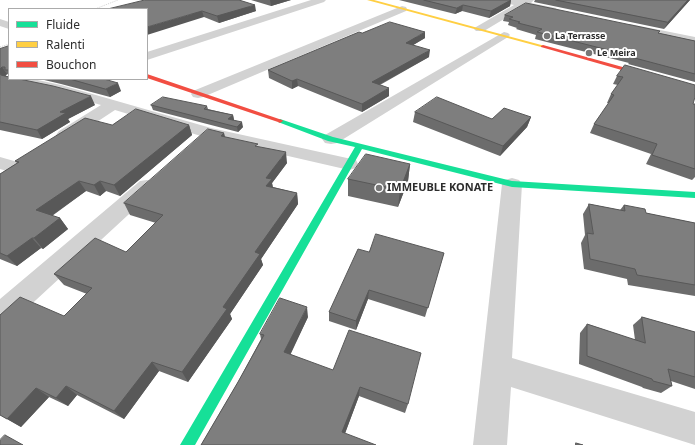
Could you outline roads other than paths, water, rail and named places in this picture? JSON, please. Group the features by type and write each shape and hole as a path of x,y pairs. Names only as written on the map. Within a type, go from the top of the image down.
{"street":[{"path":"148,56 321,0"},
{"path":"369,0 504,35 695,89"},
{"path":"504,0 526,2 562,12"},
{"path":"480,29 526,2"},
{"path":"265,9 279,14"},
{"path":"198,94 402,9"},
{"path":"616,24 695,41"},
{"path":"331,139 504,35"},
{"path":"148,76 331,139 512,184 695,195"},
{"path":"15,80 62,89 112,105 208,132 348,164"},
{"path":"53,142 112,105"},
{"path":"190,148 208,132"},
{"path":"187,445 359,147"},
{"path":"0,316 160,174"},
{"path":"490,445 512,184"},
{"path":"497,368 695,429"}],"place":[{"name":"La Terrasse","path":"547,36"},
{"name":"Le Meira","path":"589,53"},
{"name":"IMMEUBLE KONATE","path":"379,188"}]}
